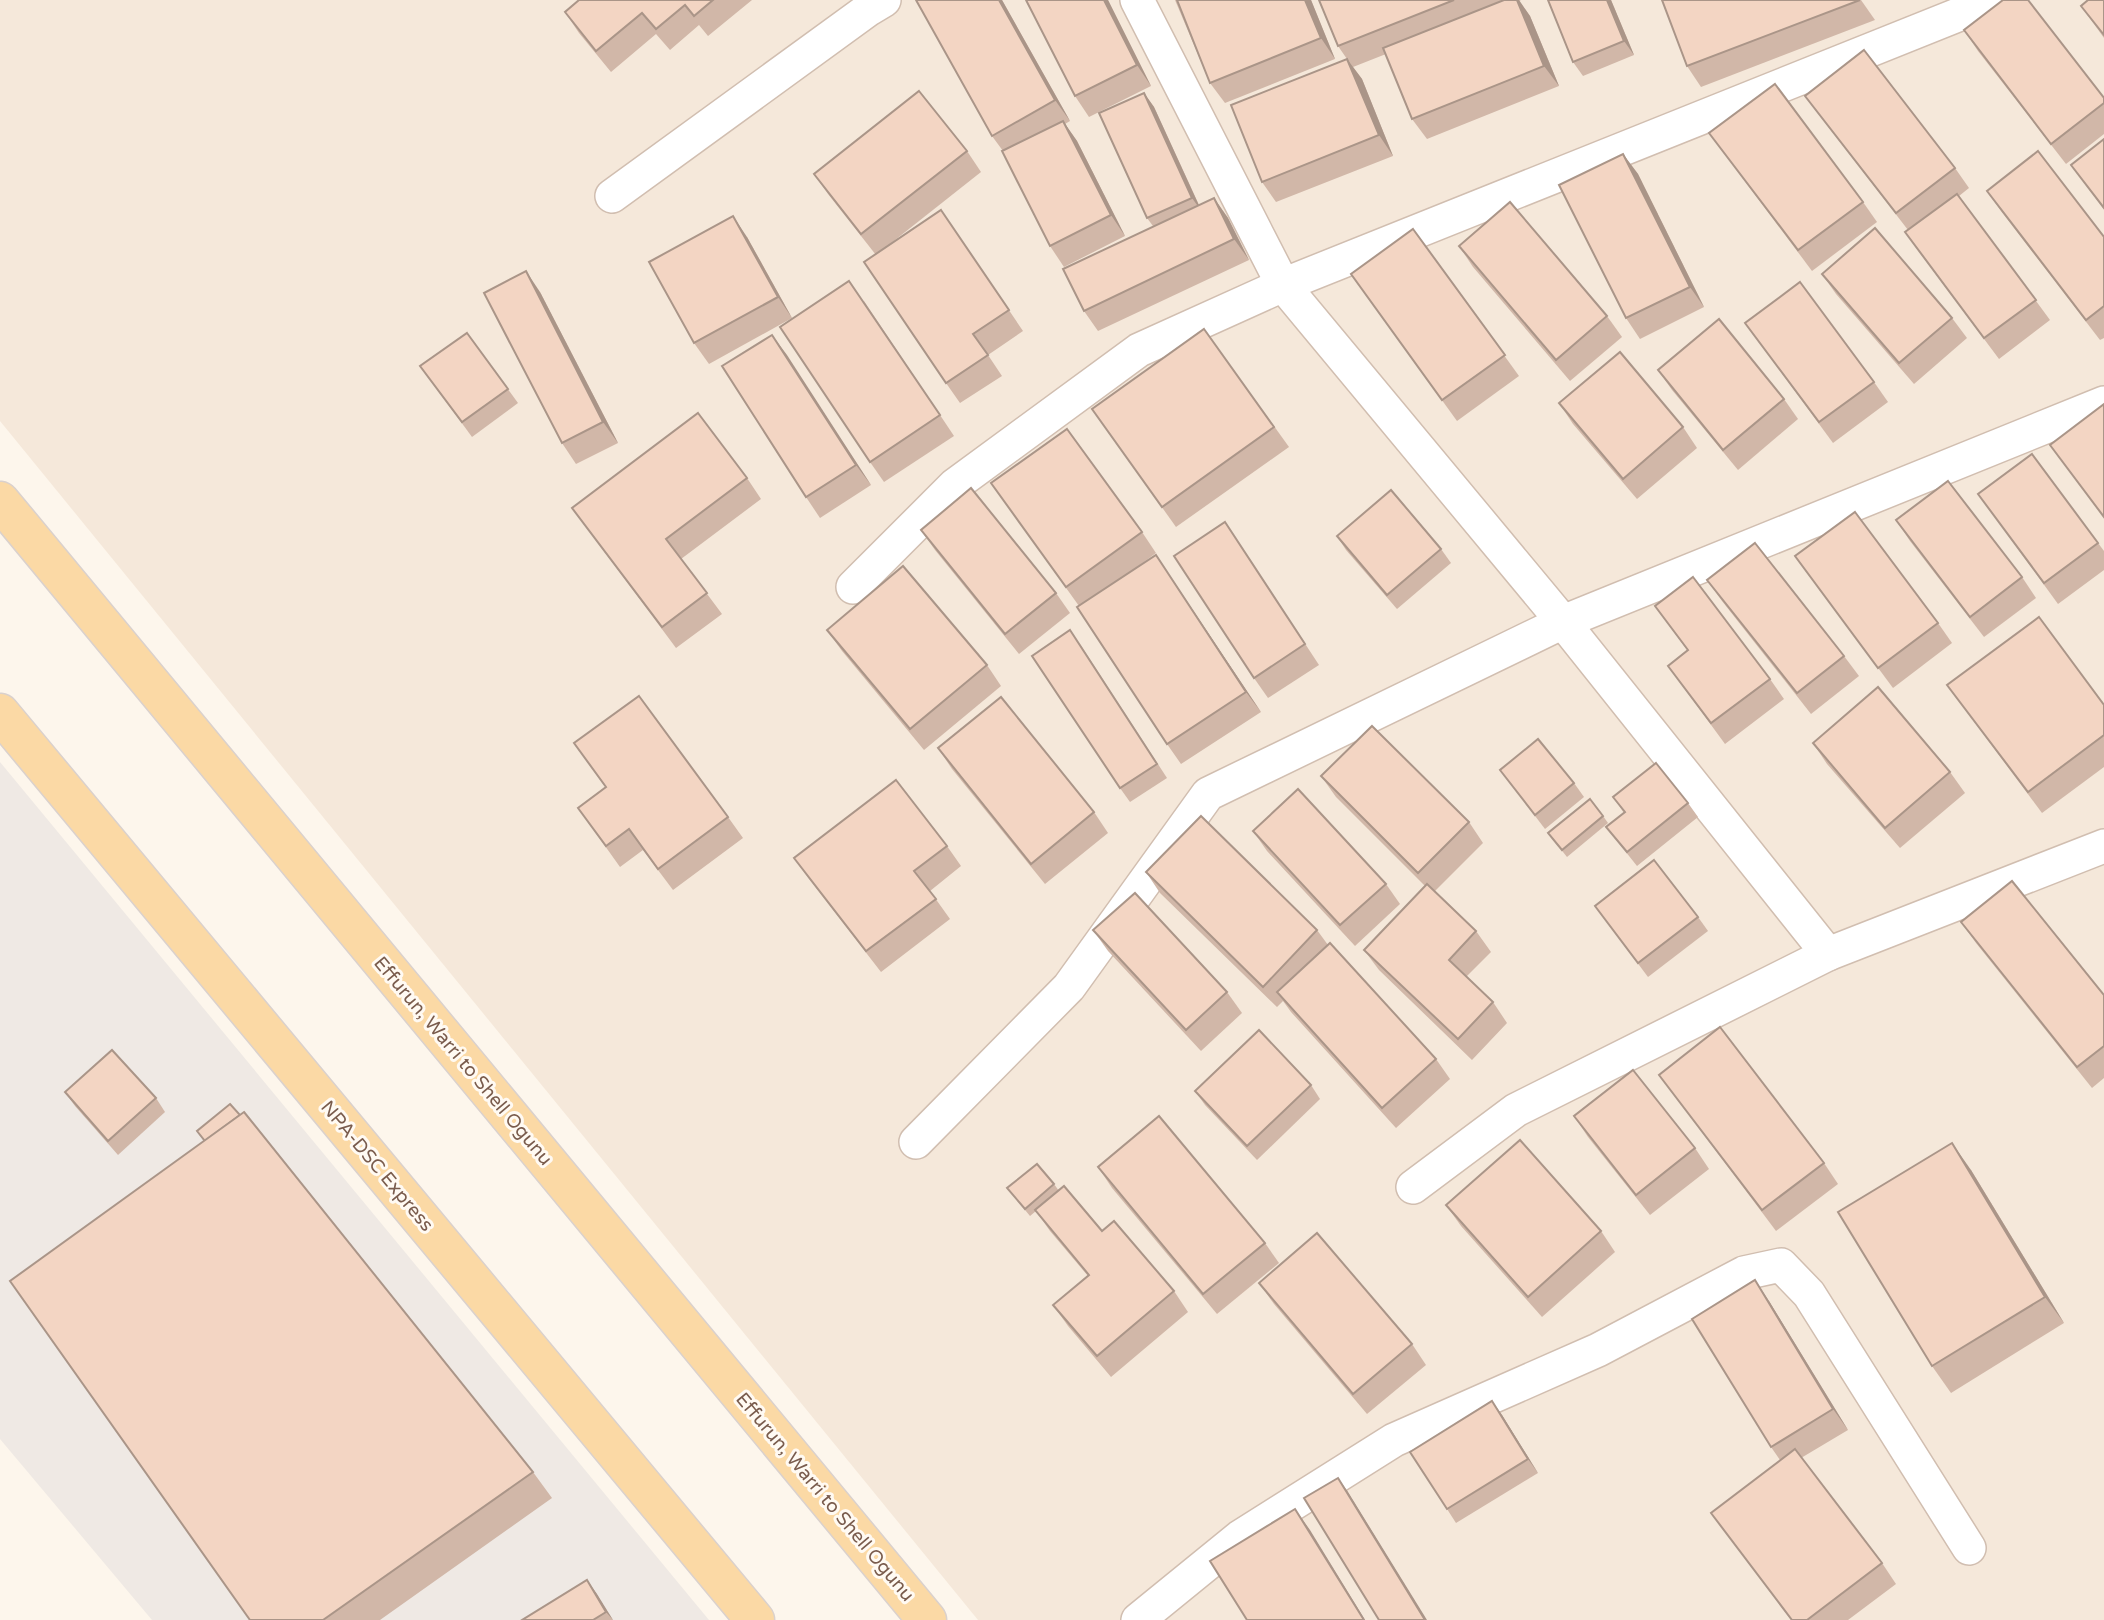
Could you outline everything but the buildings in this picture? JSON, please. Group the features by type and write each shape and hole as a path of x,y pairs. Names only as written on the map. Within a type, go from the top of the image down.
{"main road":[{"name":"Effurun, Warri to Shell Ogunu","path":"0,501 927,1620"},
{"name":"NPA-DSC Express","path":"0,713 755,1620"}],"street":[{"path":"612,196 884,0"},
{"path":"1137,0 1283,285 1563,622 1828,954"},
{"path":"853,587 956,485 1139,350 1283,285 1995,0"},
{"path":"916,1142 1069,987 1208,794 1563,622 2104,402"},
{"path":"1413,1187 1516,1110 1828,954 2104,846"},
{"path":"1138,1620 1240,1537 1394,1440 1598,1350 1744,1273 1781,1265 1809,1294 1969,1548"}],"shaded area":[{"path":"0,0 2104,0 2104,1620 978,1620 0,421"},
{"path":"0,762 709,1620 152,1620 0,1439"}]}
